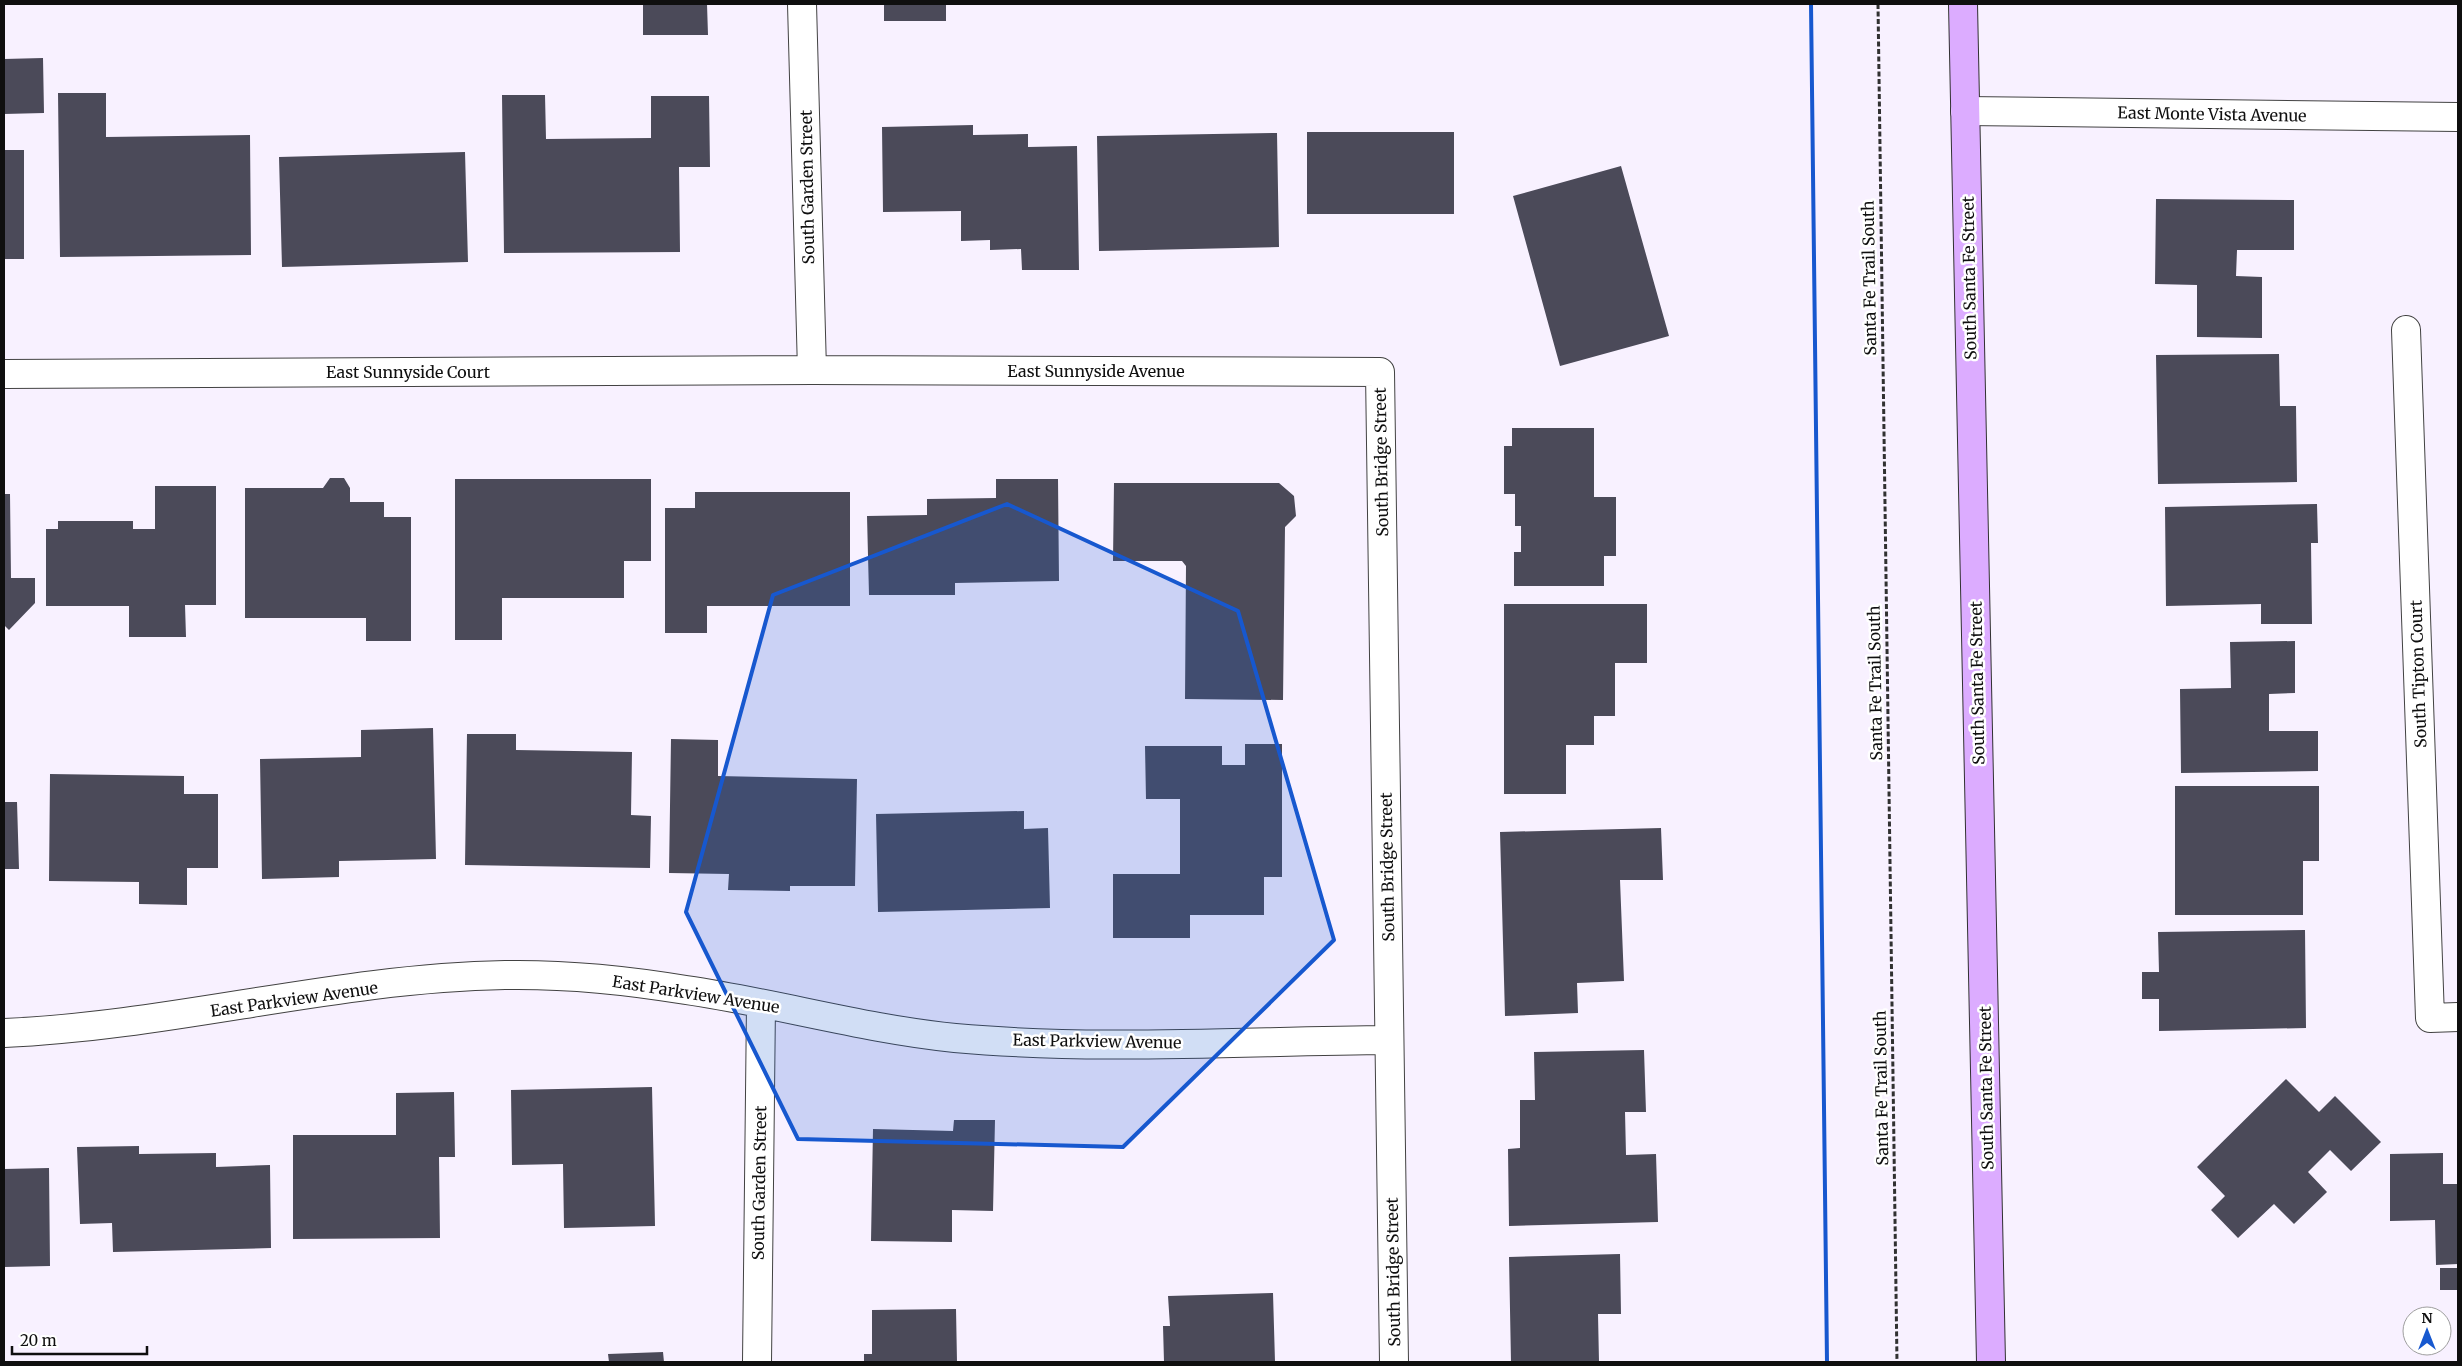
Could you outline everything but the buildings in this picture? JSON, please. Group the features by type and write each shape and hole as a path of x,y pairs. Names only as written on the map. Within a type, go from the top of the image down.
{"street":[{"name":"South Garden Street","path":"802,4 812,370"},
{"name":"South Santa Fe Street","path":"1964,4 1991,1362"},
{"name":"East Monte Vista Avenue","path":"1965,111 2458,117"},
{"name":"South Tipton Court","path":"2406,330 2430,1018 2458,1017"},
{"name":"East Sunnyside Avenue","path":"812,370 1380,372"},
{"name":"East Sunnyside Court","path":"4,374 812,370"},
{"name":"South Bridge Street","path":"1380,372 1394,1362"},
{"name":"East Parkview Avenue","path":"4,1033 50,1032 156,1020 418,981 505,975 594,978 686,990 953,1037 1056,1044 1389,1040"},
{"name":"South Garden Street","path":"758,1362 761,1004"}],"path":[{"name":"Santa Fe Trail South","path":"1878,4 1897,1362"}],"highlighted area":[{"path":"1007,504 1238,611 1334,940 1123,1147 798,1139 686,912 773,595"}],"railway":[{"path":"1811,4 1827,1362"}]}
